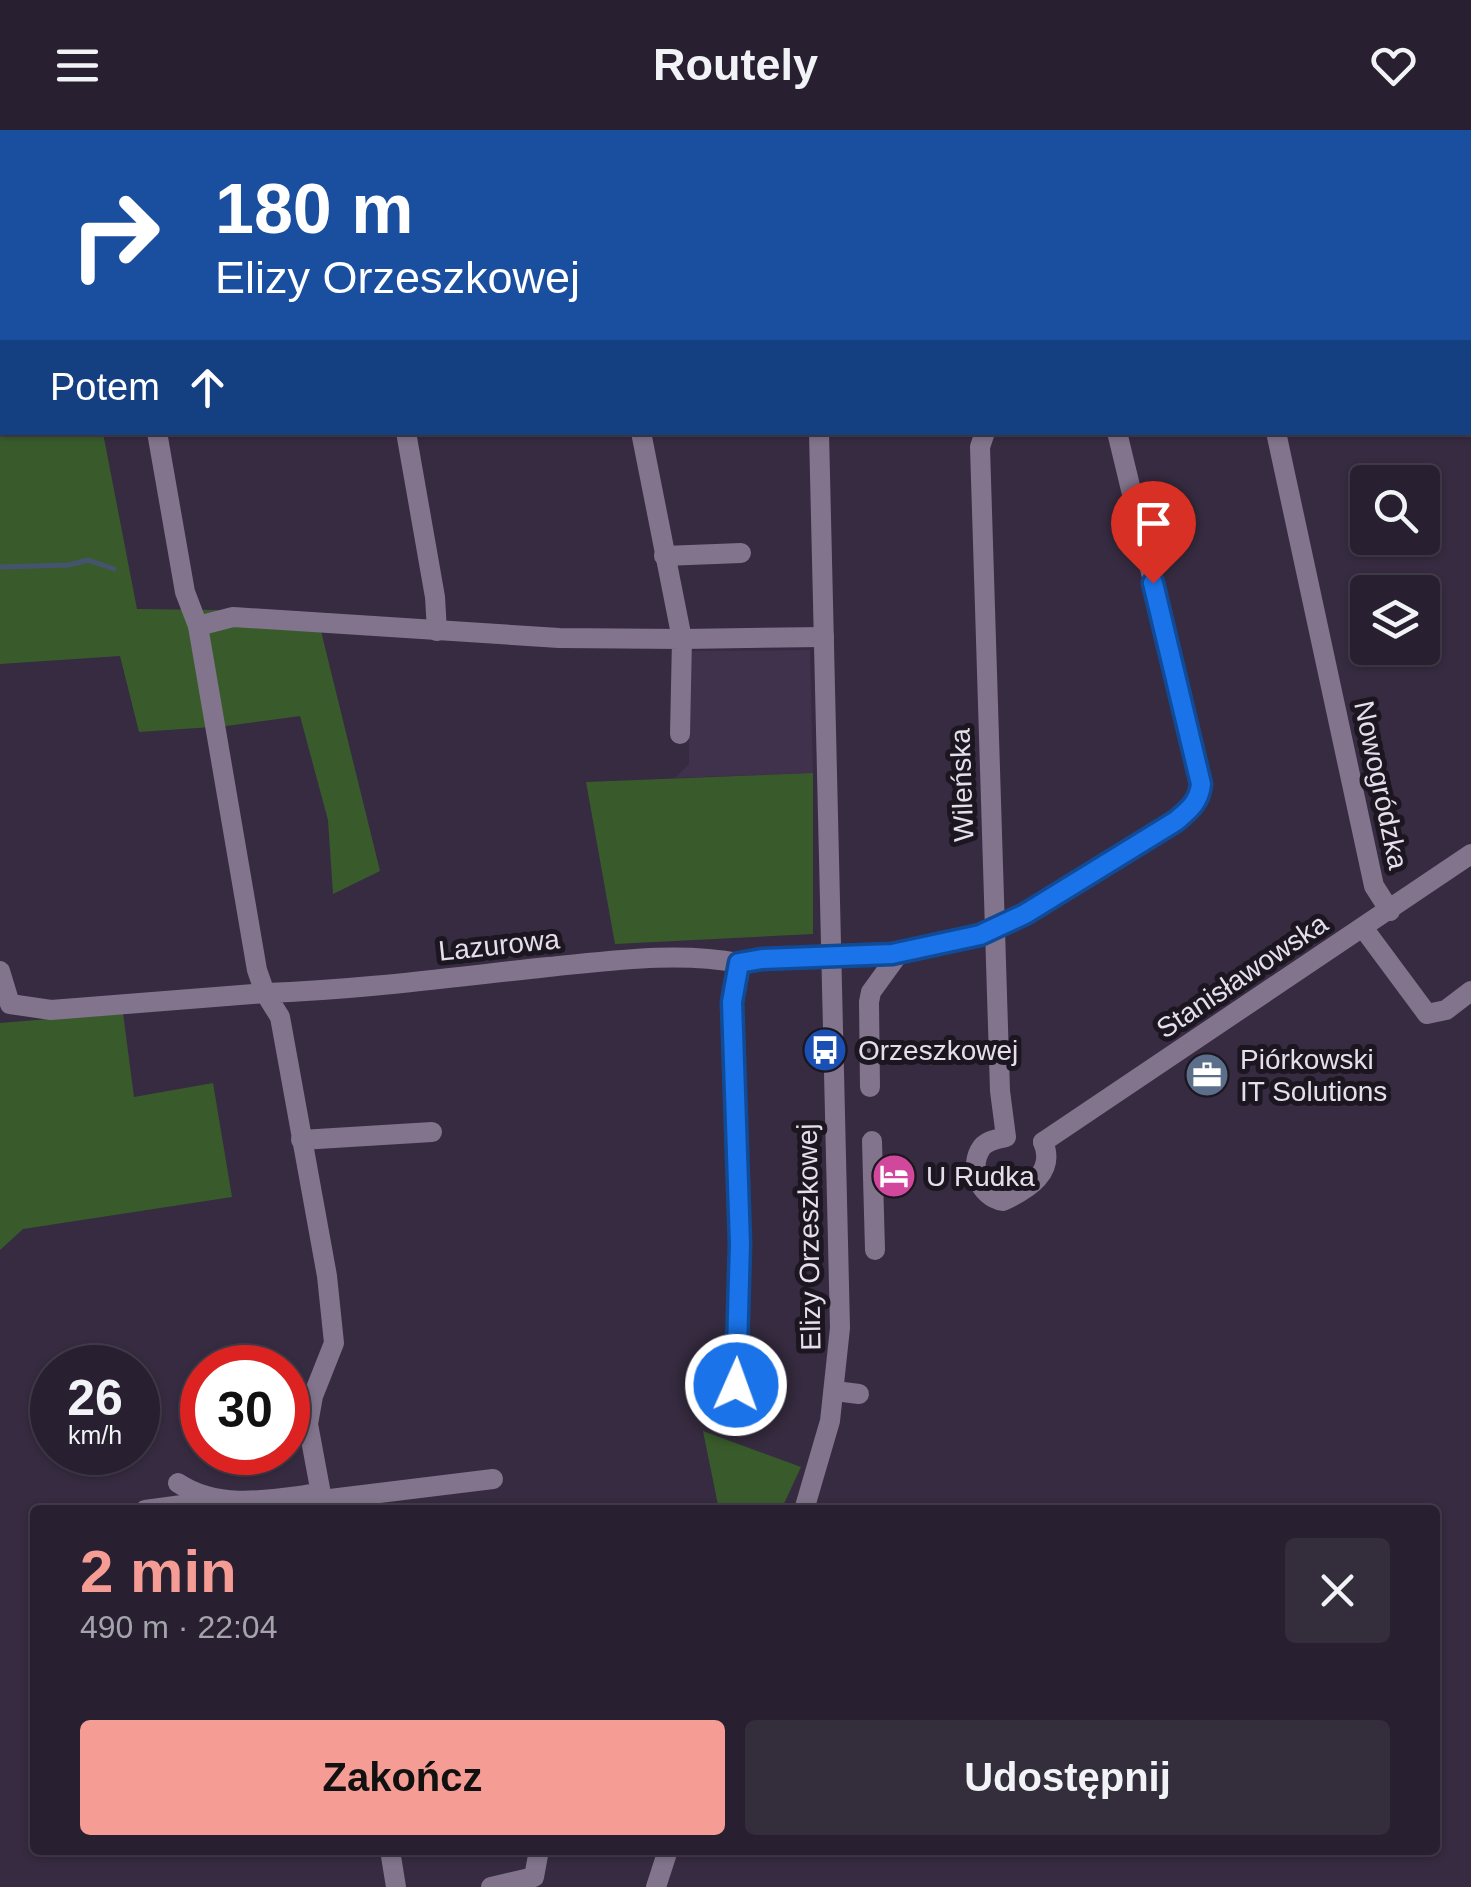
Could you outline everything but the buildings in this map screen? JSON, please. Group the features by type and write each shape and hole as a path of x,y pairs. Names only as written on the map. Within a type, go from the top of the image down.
{"street":[{"path":"158,435 186,592 198,626 257,970 280,1017 327,1276 334,1344 313,1396 308,1424 322,1501"},
{"path":"407,435 436,597 437,631"},
{"path":"642,435 682,638 680,734"},
{"name":"Elizy Orzeszkowej","path":"806,1505 824,1449 835,1392 840,1317 818,435"},
{"name":"Wileńska","path":"978,435 1000,1092 1006,1137"},
{"path":"735,1420 740,1244 732,1002 739,963 900,952 995,930 1176,821 1200,798 1201,784 1190,734 1118,435"},
{"name":"Nowogródzka","path":"1277,435 1374,886 1390,911"},
{"path":"664,556 741,554"},
{"path":"198,626 233,617 559,638 824,637"},
{"name":"Stanisławowska","path":"1043,1142 1471,854"},
{"path":"1364,928 1426,1014 1446,1010 1471,991"},
{"path":"870,1086 869,1002 900,952"},
{"name":"Lazurowa","path":"0,971 10,1004 52,1010 312,992 664,958 739,963"},
{"path":"301,1140 432,1132"},
{"path":"1006,1137 1043,1142 1048,1154 1046,1169 1004,1201 987,1196 980,1188 977,1167 982,1147 1006,1137"},
{"path":"872,1141 875,1250"},
{"path":"838,1192 874,1191"},
{"path":"835,1392 859,1394"},
{"path":"180,1505 214,1500 322,1501 493,1479"},
{"path":"178,1483 214,1500"},
{"path":"391,1855 396,1887"},
{"path":"490,1887 534,1877 538,1855"},
{"path":"656,1887 666,1855"}],"shaded area":[{"path":"810,650 813,773 675,778 689,764 688,651"}],"green space":[{"path":"0,435 103,435 137,609 216,610 321,631 380,871 333,894 328,820 300,716 139,732 120,656 0,664"},
{"path":"813,773 813,934 615,944 586,782"},
{"path":"123,1013 134,1097 213,1083 232,1197 23,1229 0,1250 0,1023"},
{"path":"703,1431 801,1467 783,1505 718,1505"}],"waterway":[{"path":"0,567 69,565 88,560 114,569"}],"place":[{"name":"Orzeszkowej","path":"825,1050"},
{"name":"Piórkowski IT Solutions","path":"1207,1075"},
{"name":"U Rudka","path":"894,1176"}],"route":[{"path":"736,1385 740,1244 732,1002 739,963 892,954 995,930 1176,821 1194,806 1200,798 1201,784 1153,583"}]}
